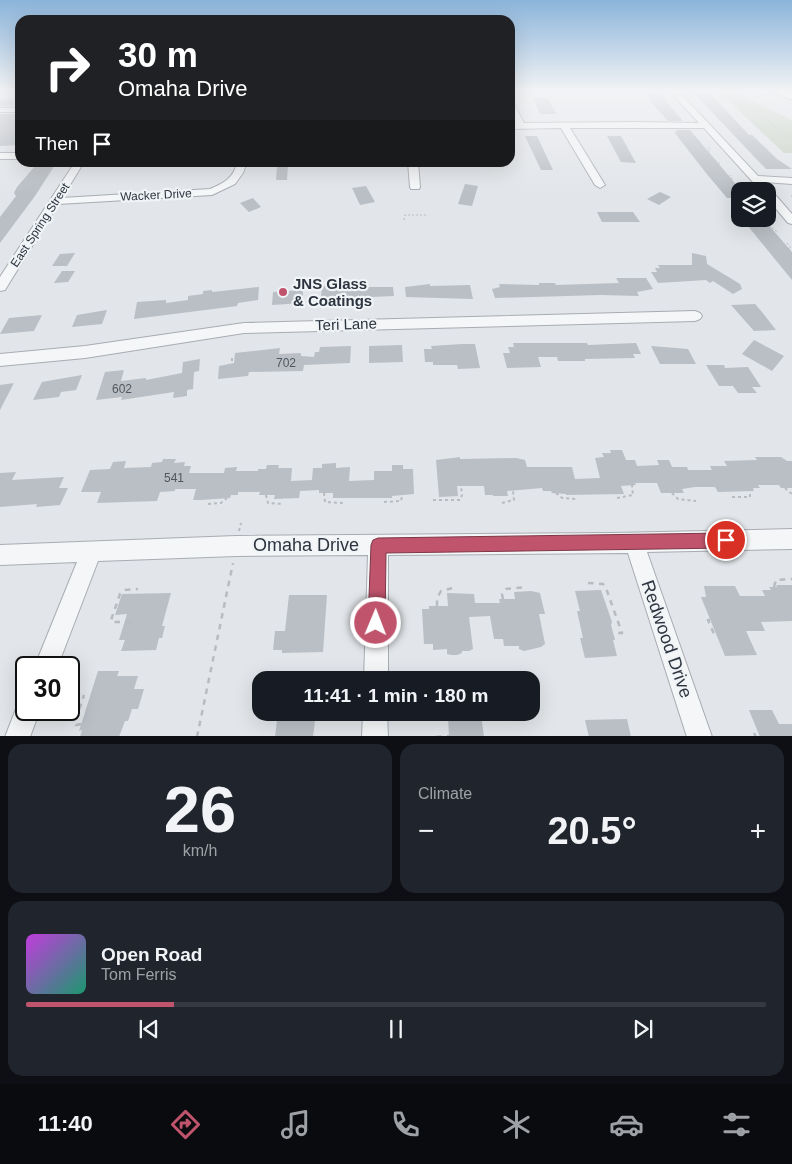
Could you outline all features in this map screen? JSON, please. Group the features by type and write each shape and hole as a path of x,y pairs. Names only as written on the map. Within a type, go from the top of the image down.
{"street":[{"path":"564,125 600,185"},
{"path":"515,126 706,126 758,182"},
{"path":"0,156 15,156"},
{"name":"East Spring Street","path":"0,287 77,167"},
{"name":"Wacker Drive","path":"56,201 212,192 235,180 240,174 241,167"},
{"path":"413,167 415,187"},
{"path":"755,179 792,180"},
{"path":"776,202 792,221"},
{"name":"Teri Lane","path":"0,360 85,352 244,328 695,316"},
{"name":"Omaha Drive","path":"0,554 236,546 792,539"},
{"name":"Redwood Drive","path":"634,542 700,736"},
{"path":"376,671 378,545"},
{"path":"50,656 92,550"},
{"path":"18,736 24,721"},
{"path":"375,721 375,736"}],"path":[{"path":"772,124 780,134 792,138"},
{"path":"708,147 710,150 708,151"},
{"path":"715,160 720,164"},
{"path":"727,179 732,179 730,175"},
{"path":"404,220 405,215 426,215 426,217"},
{"path":"771,227 777,232"},
{"path":"787,243 791,248 787,249"},
{"path":"232,358 232,364"},
{"path":"617,498 633,495 632,485"},
{"path":"432,500 460,500 462,495 461,486"},
{"path":"785,488 792,494"},
{"path":"502,502 514,500 513,490"},
{"path":"732,497 750,497 750,491"},
{"path":"324,493 325,502 342,503"},
{"path":"556,493 562,498 576,499"},
{"path":"672,493 678,499 696,501"},
{"path":"266,495 268,502 283,504"},
{"path":"384,502 401,501 402,496"},
{"path":"208,504 224,503 227,498"},
{"path":"239,533 241,523"},
{"path":"197,736 234,558"},
{"path":"774,587 776,580 792,580"},
{"path":"588,583 603,584 606,588 622,633 614,634"},
{"path":"437,606 437,598 441,591 457,587"},
{"path":"504,599 502,594 506,589 527,587"},
{"path":"131,622 114,622 111,620 120,594 125,590 138,589"},
{"path":"710,620 708,620 714,634"},
{"path":"81,724 76,725 75,722 84,695"},
{"path":"436,736 449,736"}],"green space":[{"path":"754,124 792,124 792,153 784,153"}],"building":[{"path":"0,124 15,124 15,145 0,146"},
{"path":"724,124 739,124 777,159 792,169 766,169"},
{"path":"676,130 690,130 734,182 731,182 731,198 727,198 706,173 674,132 677,132"},
{"path":"525,136 537,136 553,170 541,170"},
{"path":"607,136 621,136 636,163 621,162"},
{"path":"34,167 54,167 0,243 0,217 16,196 14,193"},
{"path":"277,167 288,167 287,180 276,180"},
{"path":"465,184 478,186 472,206 458,204"},
{"path":"366,186 375,202 360,205 352,188"},
{"path":"660,192 671,197 659,205 647,199"},
{"path":"253,198 261,207 249,212 240,203"},
{"path":"597,212 633,212 640,222 602,222"},
{"path":"749,227 770,227 792,252 792,280"},
{"path":"75,253 67,266 52,266 60,254"},
{"path":"692,253 706,256 707,264 740,284 742,289 733,294 713,281 710,283 706,280 658,283 651,272 657,272 655,268 660,268 658,265 692,265"},
{"path":"62,271 75,271 68,282 54,283"},
{"path":"616,278 646,278 653,289 637,292 639,296 600,295 495,298 492,289 500,287 499,284 619,283"},
{"path":"430,284 430,286 470,285 473,299 406,297 405,287"},
{"path":"347,285 347,287 393,287 394,296 347,298 346,300 334,301 335,297 321,297 322,286"},
{"path":"259,287 258,300 238,303 237,306 134,319 137,302 166,300 166,303 188,300 188,296 203,294 203,291 212,290 212,292"},
{"path":"303,290 303,303 272,305 273,292"},
{"path":"755,304 776,330 754,331 731,305"},
{"path":"107,310 102,324 72,327 77,315"},
{"path":"42,315 34,331 0,334 9,318"},
{"path":"754,340 784,356 772,371 742,354"},
{"path":"513,343 587,343 588,345 636,343 641,354 633,354 635,358 585,359 585,361 558,361 557,357 538,357 541,367 507,368 503,353 510,353 508,347 514,347"},
{"path":"475,344 480,368 458,369 457,365 433,365 433,362 425,362 424,349 432,349 431,346"},
{"path":"402,345 403,362 369,363 369,346"},
{"path":"351,346 350,363 304,365 303,371 249,372 248,376 218,379 219,366 234,363 235,353 280,348 279,354 301,353 301,356 314,357 315,352 319,352 320,347"},
{"path":"651,346 688,349 696,364 660,364"},
{"path":"200,359 199,371 194,372 193,389 187,390 187,396 173,398 174,392 121,400 122,397 96,400 105,372 124,370 121,381 146,378 146,380 182,373 183,362"},
{"path":"706,365 724,365 725,368 748,367 761,387 752,387 757,393 738,393 733,386 719,386"},
{"path":"82,375 76,390 61,392 59,397 33,400 42,382"},
{"path":"14,383 0,410 0,385"},
{"path":"610,450 622,450 626,460 635,460 637,466 659,465 657,460 669,460 672,467 687,467 688,470 712,470 710,466 727,466 724,461 757,460 755,457 781,457 787,461 792,461 792,488 781,488 779,485 758,485 760,488 753,488 754,491 718,492 715,487 695,487 682,489 684,493 661,493 657,483 635,483 636,485 621,486 624,494 566,495 543,491 542,488 507,491 508,496 493,496 485,495 484,486 457,486 458,496 439,497 436,460 460,457 460,459 516,458 525,460 527,467 572,467 575,479 600,478 595,458 604,457 602,453 611,453"},
{"path":"163,459 176,459 174,463 185,462 184,466 191,466 189,473 224,473 225,468 237,467 236,471 258,471 258,469 266,469 267,465 279,465 278,468 292,468 291,481 312,480 313,468 322,468 322,464 336,463 336,468 350,467 349,481 374,480 374,471 392,471 392,465 403,465 403,469 413,469 414,494 392,496 392,498 333,498 333,493 319,493 319,490 300,491 299,498 274,499 275,495 259,495 260,492 238,492 238,495 231,495 230,498 193,500 196,489 175,489 175,491 160,492 157,501 97,503 101,492 81,492 90,470 110,469 113,462 126,461 124,468 151,467 152,463 162,462"},
{"path":"16,472 12,480 64,477 59,488 68,488 60,505 36,507 37,504 0,507 0,473"},
{"path":"776,585 792,585 792,621 761,622 765,631 746,631 757,655 725,656 701,597 706,597 704,586 735,586 740,596 765,596 762,590 771,590 769,587 777,587"},
{"path":"601,590 612,622 615,640 613,640 617,656 585,658 580,638 583,638 577,611 580,611 575,591"},
{"path":"531,591 540,593 545,614 539,614 545,644 541,647 524,651 519,649 519,646 504,646 503,639 494,639 490,616 469,617 473,649 469,651 462,651 462,653 457,655 451,655 447,654 447,649 433,650 433,644 424,644 422,609 429,609 429,606 448,606 447,593 474,594 475,603 500,603 499,599 515,599 514,592"},
{"path":"171,593 162,626 165,626 162,638 159,638 156,650 121,651 125,640 119,640 127,614 115,615 122,594"},
{"path":"289,595 327,595 323,652 282,653 282,650 273,650 275,631 285,631"},
{"path":"98,671 119,671 117,676 138,676 134,689 144,689 138,709 132,709 119,736 80,736 82,730 79,731"},
{"path":"749,710 772,710 779,724 792,724 792,736 760,736"},
{"path":"627,719 631,736 589,736 585,720"},
{"path":"277,721 315,721 313,736 275,736"},
{"path":"448,721 482,721 484,736 449,736"}],"place":[{"name":"JNS Glass & Coatings","path":"283,292"}],"route":[{"path":"376,623 378,545 726,540"}]}
